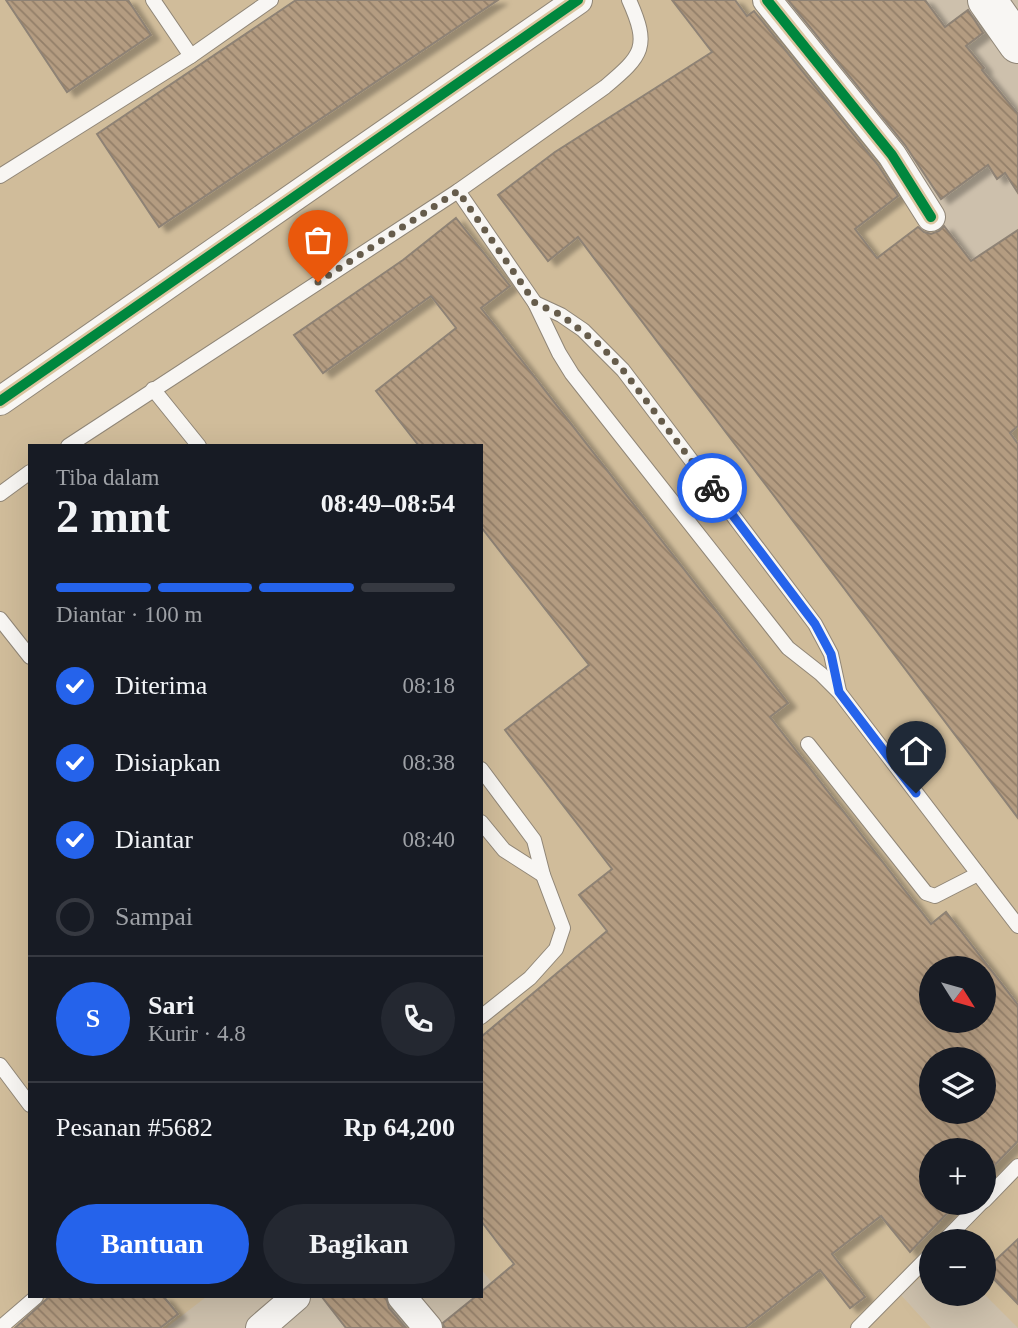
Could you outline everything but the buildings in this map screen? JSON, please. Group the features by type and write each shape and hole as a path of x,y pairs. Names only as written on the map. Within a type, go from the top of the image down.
{"main road":[{"path":"987,0 1018,44"}],"street":[{"path":"0,401 578,0"},
{"path":"767,0 892,155 931,217"},
{"path":"260,1328 295,1298"},
{"path":"403,1298 428,1328"}],"lane":[{"path":"153,0 191,56"},
{"path":"0,176 191,56 271,0"},
{"path":"71,444 458,191 606,87 637,56 642,44 637,19 629,0"},
{"path":"458,191 535,303 572,374 788,648 839,692 1018,926"},
{"path":"535,303 561,315 583,330 623,370 815,624 831,654 839,692"},
{"path":"153,389 197,444"},
{"path":"0,494 28,473"},
{"path":"0,619 28,654"},
{"path":"808,744 926,893 935,896 978,874"},
{"path":"483,772 534,840 543,875 563,928 556,949 530,978 483,1015"},
{"path":"483,824 504,850 543,875"},
{"path":"0,1065 28,1102"},
{"path":"996,1188 1018,1166"},
{"path":"956,1229 969,1215"},
{"path":"858,1328 919,1266"},
{"path":"0,1328 35,1298"}],"shaded area":[{"path":"0,0 769,0 1018,322 1018,1328 996,1306 996,1229 919,1229 919,1279 901,1295 931,1328 528,1328 483,1272 483,444 28,444 28,1298 205,1298 166,1328 0,1328"}],"cycle path":[{"path":"0,401 578,0"},
{"path":"767,0 892,155 931,217"}],"way so far":[{"path":"318,282 458,191 535,303 561,315 601,346 623,370 712,488"}],"route":[{"path":"712,488 815,624 831,654 839,692 916,793"}]}
